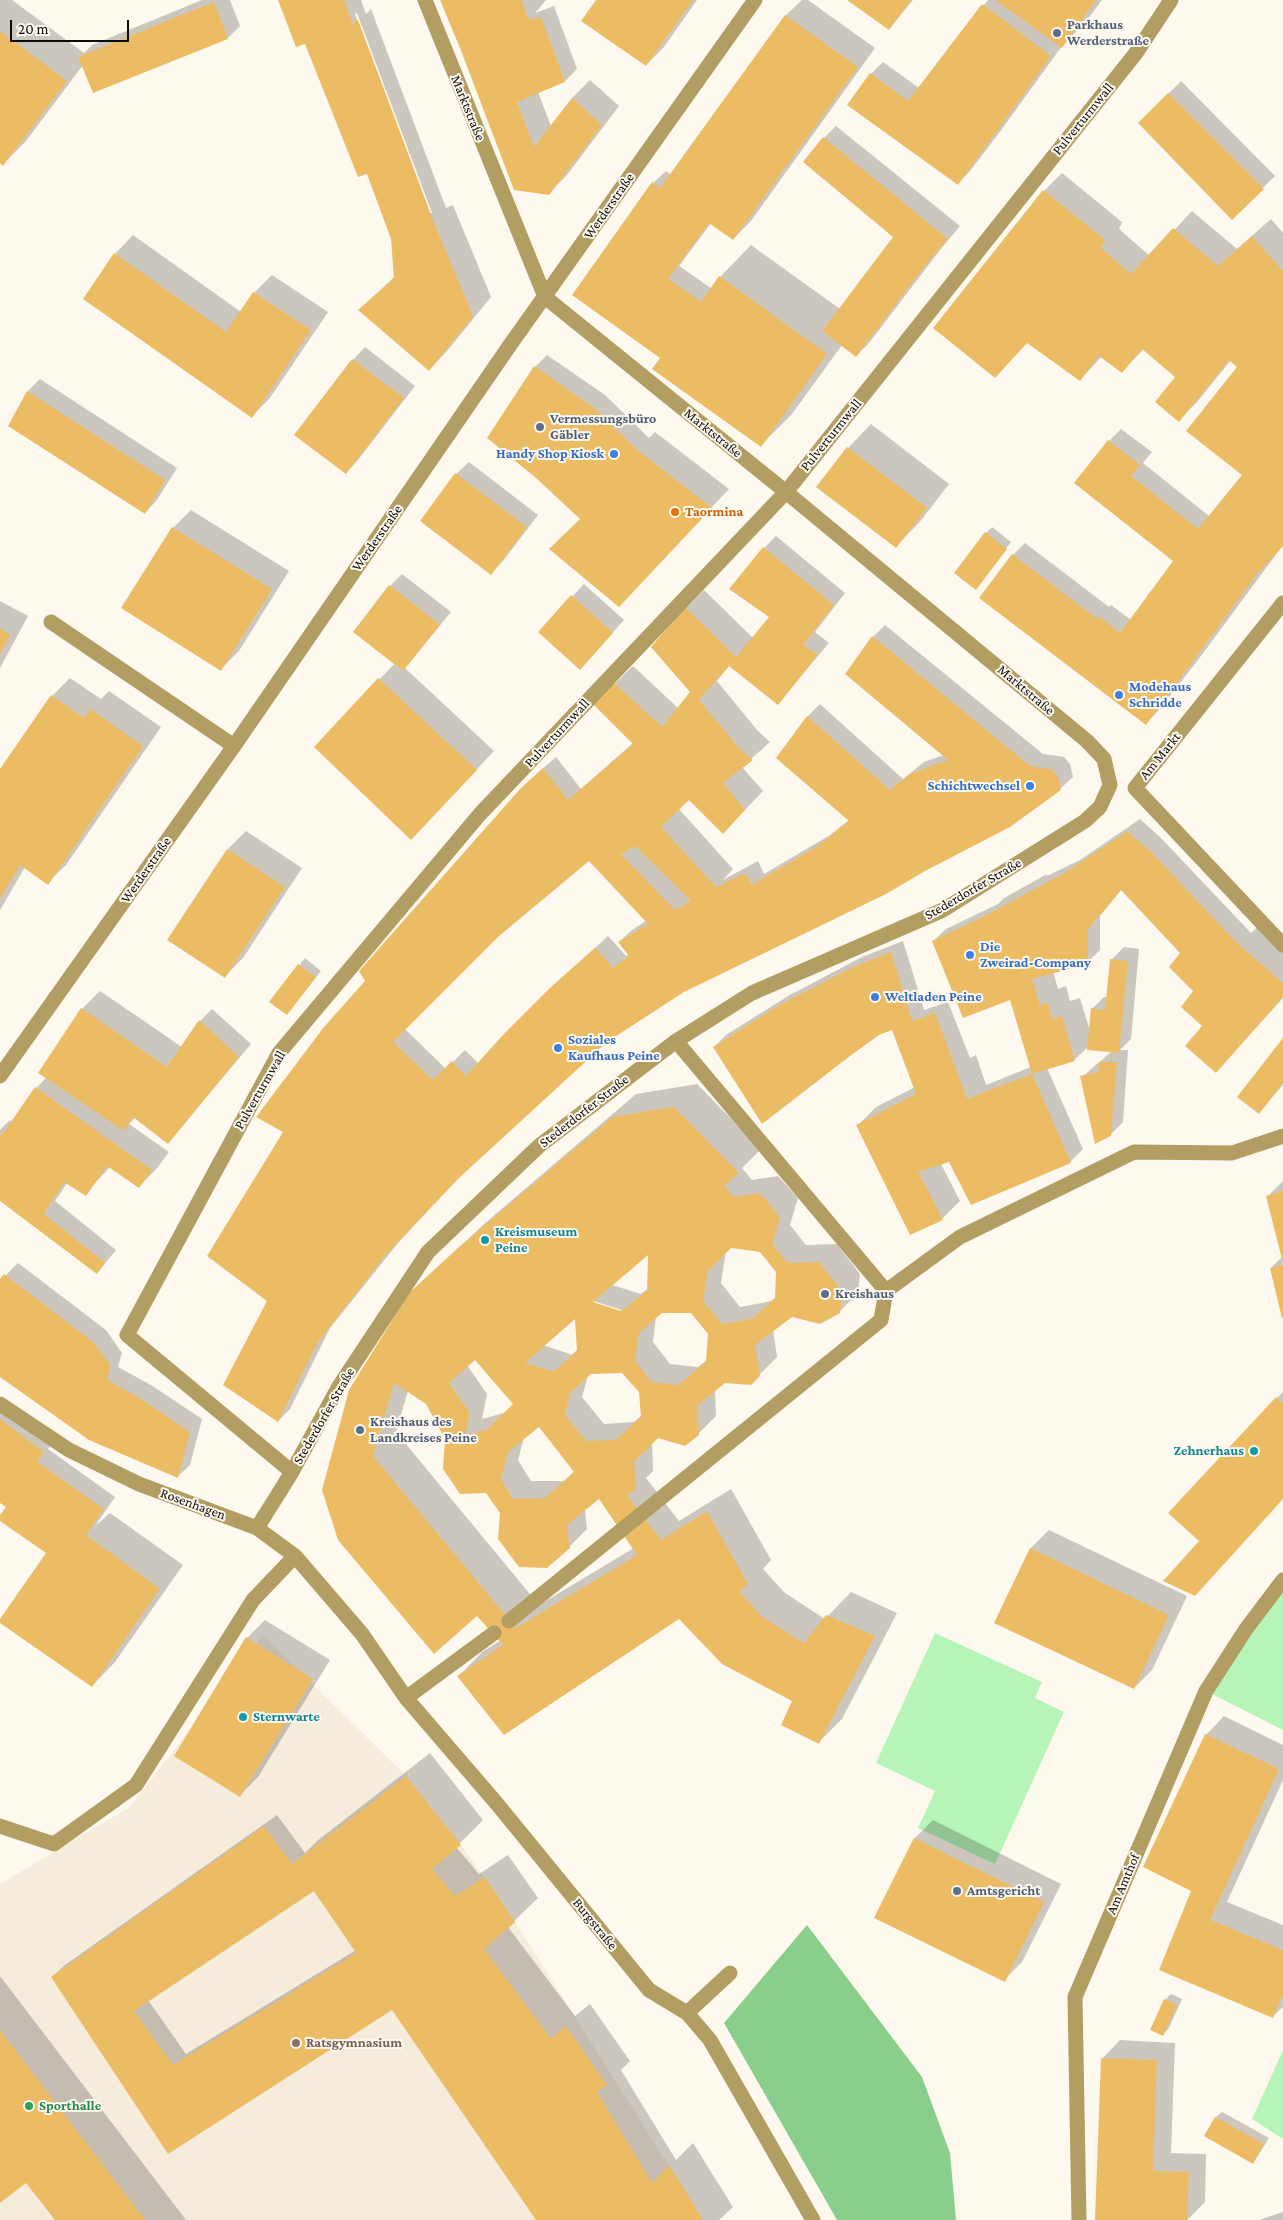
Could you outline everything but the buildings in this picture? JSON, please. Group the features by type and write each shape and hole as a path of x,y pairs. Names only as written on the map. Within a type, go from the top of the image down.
{"street":[{"name":"Marktstraße","path":"425,0 545,297 786,492 1087,741 1104,759 1110,785"},
{"name":"Werderstraße","path":"0,1076 234,746 545,297 755,0"},
{"name":"Pulverturmwall","path":"292,1472 127,1335 279,1054 480,814 786,492 1136,53 1171,0"},
{"name":"Am Markt","path":"1283,603 1135,788 1283,945"},
{"path":"51,622 234,746"},
{"name":"Stederdorfer Straße","path":"258,1528 292,1472 338,1388 428,1252 539,1146 676,1041 752,993 943,910 1085,822 1100,807 1110,785"},
{"path":"676,1041 886,1292"},
{"path":"509,1620 881,1320 886,1292 960,1237 1134,1152 1232,1153 1283,1136"},
{"name":"Rosenhagen","path":"0,1404 69,1450 139,1484 258,1528 295,1556 362,1634"},
{"path":"0,1826 54,1844 136,1785 253,1600 295,1556"},
{"name":"Am Amthof","path":"1079,2220 1075,1997 1206,1691 1246,1629 1283,1580"},
{"path":"406,1698 494,1633"},
{"name":"Burgstraße","path":"362,1634 406,1698 498,1805 649,1990 687,2013 710,2040 813,2220"},
{"path":"687,2013 730,1973"}],"shaded area":[{"name":"Ratsgymnasium","path":"263,1635 406,1776 461,1845 515,1922 703,2220 0,2220 0,1884 130,1807"}],"green space":[{"path":"1283,1580 1283,1730 1206,1691"},
{"path":"935,1633 1042,1682 1035,1698 1064,1712 995,1864 918,1828 935,1791 876,1763"},
{"path":"807,1925 922,2077 950,2153 956,2220 837,2220 724,2023"},
{"path":"1283,2050 1283,2139 1252,2119"}],"place":[{"name":"Parkhaus Werderstraße","path":"1057,33"},
{"name":"Vermessungsbüro Gäbler","path":"540,427"},
{"name":"Handy Shop Kiosk","path":"614,454"},
{"name":"Taormina","path":"675,512"},
{"name":"Modehaus Schridde","path":"1119,695"},
{"name":"Schichtwechsel","path":"1030,786"},
{"name":"Die Zweirad-Company","path":"970,955"},
{"name":"Weltladen Peine","path":"875,997"},
{"name":"Soziales Kaufhaus Peine","path":"558,1048"},
{"name":"Kreismuseum Peine","path":"485,1240"},
{"name":"Kreishaus","path":"825,1294"},
{"name":"Kreishaus des Landkreises Peine","path":"360,1430"},
{"name":"Zehnerhaus","path":"1254,1451"},
{"name":"Sternwarte","path":"243,1717"},
{"name":"Amtsgericht","path":"957,1891"},
{"name":"Ratsgymnasium","path":"296,2043"},
{"name":"Sporthalle","path":"29,2106"}]}
